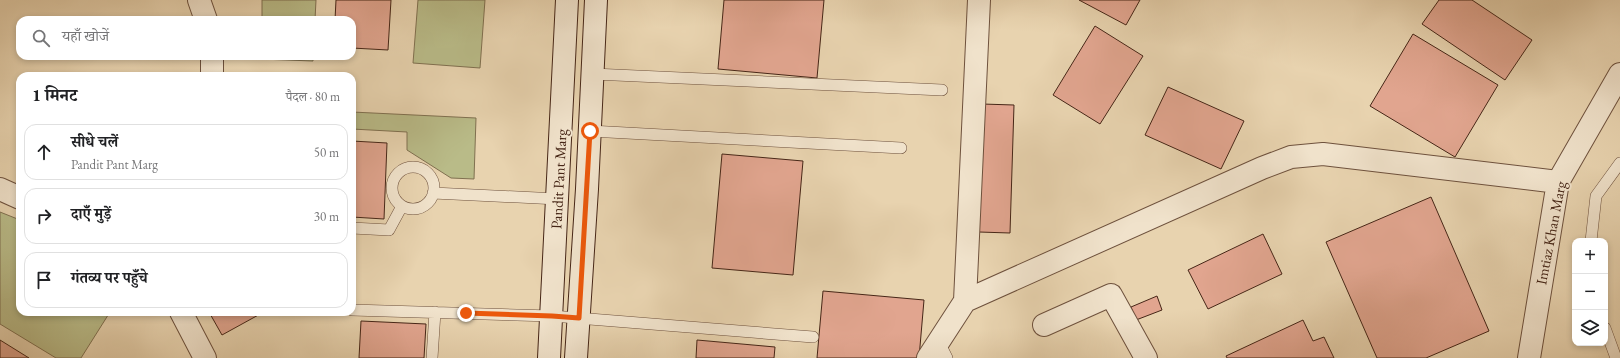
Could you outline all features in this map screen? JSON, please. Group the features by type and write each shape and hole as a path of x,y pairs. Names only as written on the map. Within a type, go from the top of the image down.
{"street":[{"path":"199,0 205,16"},
{"name":"Pandit Pant Marg","path":"549,358 567,0"},
{"name":"Pandit Pant Marg","path":"576,358 590,131 596,0"},
{"path":"938,353 965,301 978,0"},
{"path":"212,60 212,72"},
{"name":"Imtiaz Khan Marg","path":"1529,358 1558,182 1619,77"},
{"path":"965,301 1254,172 1291,157 1323,154 1558,182"},
{"path":"0,188 16,196"},
{"path":"1044,325 1111,296 1146,358"},
{"path":"183,316 205,358"}],"lane":[{"path":"593,74 942,90"},
{"path":"590,131 901,148"},
{"path":"1590,238 1596,196 1620,163"},
{"path":"408,167 421,168 428,173 433,182 433,193 430,200 417,208 410,209 402,206 394,197 392,182 398,172 408,167"},
{"path":"433,193 558,199"},
{"path":"356,228 389,230 402,206"},
{"path":"356,310 552,316 813,338"},
{"path":"432,358 435,312"},
{"path":"1608,336 1616,358"}],"green space":[{"path":"262,0 316,0 315,16 262,16"},
{"path":"418,0 485,0 480,68 413,63"},
{"path":"286,60 313,60 313,61"},
{"path":"356,112 476,118 474,179 451,178 407,150 407,132 356,129"},
{"path":"0,212 16,218 16,316 107,316 81,358 56,358 0,324"}],"building":[{"path":"336,0 391,0 388,50 356,48 356,16 335,16"},
{"path":"724,0 824,0 817,78 718,69"},
{"path":"1079,0 1140,0 1126,25"},
{"path":"1439,0 1472,0 1532,40 1505,80 1422,24"},
{"path":"1095,26 1143,56 1100,124 1053,95"},
{"path":"1413,34 1498,85 1455,157 1370,106"},
{"path":"1168,87 1244,121 1221,169 1145,135"},
{"path":"982,104 1014,105 1010,233 979,232"},
{"path":"356,141 387,143 384,219 356,217"},
{"path":"722,154 803,161 793,275 712,268"},
{"path":"1431,197 1489,331 1426,358 1377,358 1326,242"},
{"path":"1263,234 1282,274 1208,309 1188,270"},
{"path":"823,291 924,300 919,358 817,358"},
{"path":"1157,296 1162,310 1136,320 1131,307"},
{"path":"211,316 257,316 222,335"},
{"path":"1303,320 1313,341 1324,337 1334,358 1227,358 1226,356"},
{"path":"361,321 426,324 424,358 359,358"},
{"path":"0,340 29,358 0,358"},
{"path":"697,340 775,347 774,358 696,358"}],"route":[{"path":"466,313 579,318 590,131"}]}
